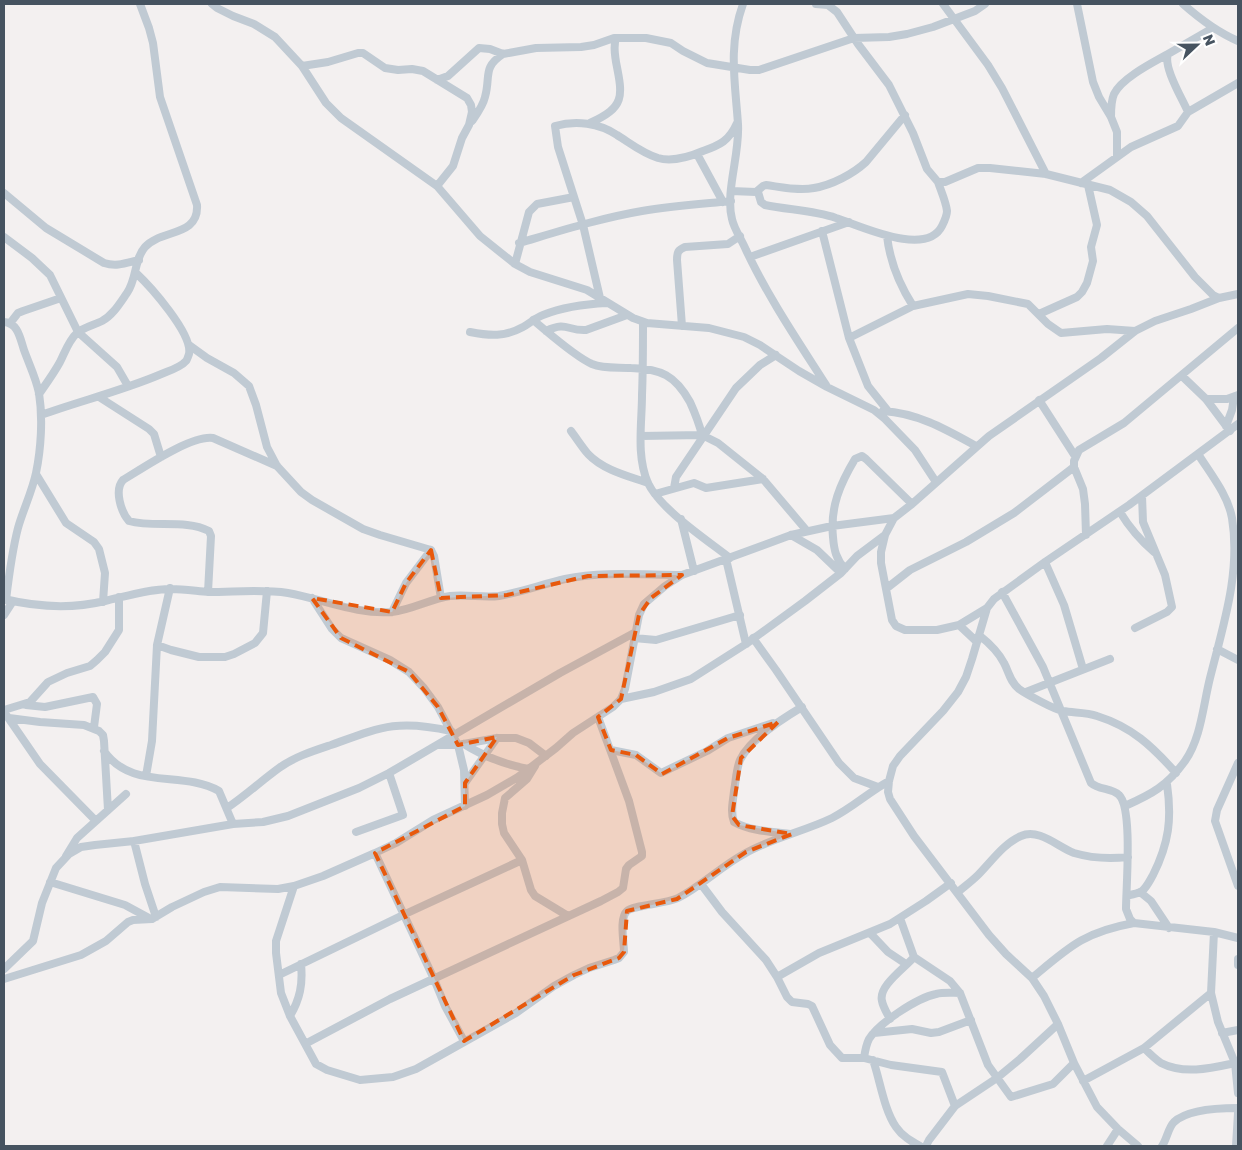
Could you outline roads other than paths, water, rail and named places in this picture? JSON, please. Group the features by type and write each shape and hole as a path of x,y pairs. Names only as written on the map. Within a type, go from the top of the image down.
{"street":[{"path":"39,394 78,332 104,320 111,314 129,290 141,253 149,244 193,223 197,212 193,193 160,97 150,28 140,4"},
{"path":"212,4 254,24 275,37 302,66 326,103 340,118 437,186 480,236 515,264 530,272 587,290 643,322 709,328 744,337 827,387 874,410 914,450 936,482"},
{"path":"727,201 731,192 738,148 738,122 733,67 736,26 743,4"},
{"path":"758,192 764,205 820,214 887,236 922,239 935,234 940,230 947,210 938,182 927,169 905,115 889,85 833,7 816,4"},
{"path":"943,4 988,65 1002,88 1046,174"},
{"path":"437,186 447,176 453,166 462,138 483,103 493,61 503,54 549,47 581,47 616,38 657,40 671,43 689,55 707,63 759,70 854,38 889,37 907,34 976,11 985,4"},
{"path":"1077,4 1093,82 1117,132 1117,156"},
{"path":"1182,4 1213,28 1238,41"},
{"path":"1111,118 1114,94 1136,73 1213,28"},
{"path":"590,123 612,112 620,95 620,79 614,48 616,38"},
{"path":"437,80 448,76 479,48 490,49 503,54"},
{"path":"302,66 328,62 358,53 363,54 384,68 398,70 418,69 467,98 472,112 469,125"},
{"path":"1168,54 1166,58 1168,67 1188,112"},
{"path":"1085,184 1117,156 1131,147 1178,126 1188,112 1238,83"},
{"path":"758,192 766,185 802,189 814,188 859,169 872,157 905,115"},
{"path":"604,301 554,128 560,125 590,123 605,128 643,152 658,158 670,159 697,154 721,143 730,138 738,122"},
{"path":"697,154 727,201 732,220 772,299 827,387"},
{"path":"938,182 945,182 978,168 1046,174 1110,190 1131,202 1142,212 1170,242 1195,277 1219,298"},
{"path":"1039,314 1077,296 1082,292 1087,283 1093,261 1091,247 1097,225 1085,184"},
{"path":"731,192 758,192"},
{"path":"4,193 46,228 104,263 121,265 138,260"},
{"path":"515,264 519,244 532,207 537,204 574,197"},
{"path":"519,244 583,225 642,211 727,201"},
{"path":"750,257 849,222"},
{"path":"822,231 849,338 868,386 888,411"},
{"path":"4,236 50,275 78,332 117,367 128,386"},
{"path":"682,326 677,254 679,250 685,246 728,244 740,236"},
{"path":"887,236 890,257 896,276 913,306"},
{"path":"136,273 154,290 189,345 249,386 267,447 277,466 301,492 346,520 380,536 431,550 434,556 442,598"},
{"path":"849,338 913,306 968,294 1028,304 1054,330 1061,333 1107,329 1135,331"},
{"path":"1238,294 1219,298 1191,310 1155,321 1135,331 1101,358 976,446 894,518 885,535 881,552 892,620 900,629 922,631 959,625 987,608 1002,592 1120,512 1198,454 1228,429 1238,424"},
{"path":"7,322 23,311 61,298"},
{"path":"470,332 488,336 502,336 523,327 541,316 571,307 604,301"},
{"path":"546,331 560,325 586,330 627,314"},
{"path":"533,320 591,363 602,366 643,368 668,376 681,386 693,409 703,435"},
{"path":"4,615 8,600 15,542 36,474 40,415 39,394 34,375 14,325 7,322"},
{"path":"643,322 641,436 643,462 648,483 668,508 728,558 740,615 750,641 802,707 839,763 854,778 878,787"},
{"path":"1086,535 1086,504 1083,489 1074,466 1075,456 1083,447 1124,423 1238,328"},
{"path":"40,415 99,397 176,368 187,360 190,353 189,345"},
{"path":"674,488 676,476 736,388 760,365 776,355"},
{"path":"1182,376 1206,399 1228,429"},
{"path":"1206,399 1236,396 1228,429"},
{"path":"99,397 149,429 154,434 161,457"},
{"path":"1039,400 1075,456"},
{"path":"874,410 908,415 936,424 976,446"},
{"path":"571,431 589,455 601,464 614,471 648,483"},
{"path":"641,436 703,435 729,451 763,479 807,531"},
{"path":"208,592 211,536 209,532 178,524 129,521 122,509 118,492 120,484 161,457 190,442 206,437 213,438 277,466"},
{"path":"1125,806 1166,784 1186,759 1196,737 1227,612 1235,542 1232,515 1223,494 1198,454"},
{"path":"843,571 835,554 832,526 833,508 838,492 855,459 862,456 866,459 912,504"},
{"path":"887,588 910,570 966,542 1014,513 1074,466"},
{"path":"36,474 66,523 94,542 99,550 105,573 103,602"},
{"path":"655,494 694,483 710,488 763,479"},
{"path":"1135,628 1167,612 1172,607 1168,584 1143,522 1142,496"},
{"path":"1120,512 1138,537 1155,552"},
{"path":"8,600 47,606 64,606 103,602 144,591 170,588 208,592 267,591 373,611 392,612 442,598 507,595 566,579 588,576 682,575 791,535 832,526 894,518"},
{"path":"681,519 694,572"},
{"path":"791,535 817,550 843,571"},
{"path":"4,979 81,955 106,942 128,922 152,917 189,898 220,887 278,889 294,886 324,876 396,843 433,820 487,796 536,764 573,733 621,699 682,683 750,641 843,571 856,556 885,535"},
{"path":"392,612 406,583 431,550"},
{"path":"1045,562 1064,604 1083,669"},
{"path":"621,699 625,689 639,615 644,604 682,575"},
{"path":"146,776 152,741 158,645 170,588"},
{"path":"158,645 199,657 225,657 234,654 255,643 263,633 267,591"},
{"path":"1002,592 1043,667 1091,783 1096,787 1117,794 1125,806 1128,830 1127,914 1134,923"},
{"path":"6,714 34,699 48,682 67,673 90,666 105,652 119,630 118,597"},
{"path":"312,598 332,629 341,638 390,660 409,672 438,707 452,733 461,744 508,764 529,769"},
{"path":"987,608 966,677 958,692 943,711 900,756 893,766 888,792 890,799 914,836 989,935 1032,978 1044,996 1074,1063 1097,1107 1138,1146"},
{"path":"4,968 33,940 42,903 56,868 69,854 81,848 233,824 263,822 288,816 359,788 389,773 437,746 452,733 560,673 634,636 656,640 740,615"},
{"path":"959,625 998,653 1011,680 1018,688 1062,711 1083,712 1112,721 1152,746 1176,773"},
{"path":"1218,649 1238,660"},
{"path":"1026,692 1110,659"},
{"path":"24,704 45,707 93,697 97,704 94,728"},
{"path":"792,834 739,825 734,822 732,816 741,758 761,736 778,722 802,707"},
{"path":"6,714 60,724 74,724 94,728 99,731 103,735 108,810"},
{"path":"6,714 40,764 96,821"},
{"path":"305,1044 350,1019 623,888 628,865 642,856 629,801 598,717"},
{"path":"611,750 636,755 661,773 707,752 728,738 778,722"},
{"path":"227,808 293,759 369,730 385,726 412,724 452,733"},
{"path":"437,746 508,737 523,740 535,746 546,756"},
{"path":"465,783 497,738"},
{"path":"461,744 465,806"},
{"path":"104,751 121,769 146,776 212,787 219,791 233,824"},
{"path":"1238,763 1217,810 1215,822 1238,886"},
{"path":"536,764 528,779 505,798 502,814 504,833 522,860 531,890 535,896 568,916"},
{"path":"356,832 403,814 389,773"},
{"path":"294,886 276,941 276,953 281,993 290,1016 313,1060 320,1068 360,1080 405,1074 516,1013 554,986 574,975 619,958 624,952 623,918 627,911 632,908 665,903 677,899 746,852 832,818 889,781"},
{"path":"1127,896 1140,892 1145,888 1156,869 1167,840 1170,812 1166,784"},
{"path":"65,858 77,838 126,794"},
{"path":"958,892 977,876 999,852 1015,840 1028,834 1036,834 1074,852 1088,856 1128,857"},
{"path":"134,841 152,917"},
{"path":"375,853 445,1006 464,1041"},
{"path":"279,976 403,915 522,860"},
{"path":"50,882 125,904 152,917"},
{"path":"777,977 819,953 900,918 950,883"},
{"path":"701,884 722,912 755,948 777,977 787,997 792,1002 812,1006 835,1052 842,1058 864,1058 891,1065 942,1072 955,1106"},
{"path":"1140,892 1150,901 1169,928"},
{"path":"900,918 914,957 950,980 960,993 988,1065 1012,1097 1029,1090 1053,1084 1074,1063"},
{"path":"1032,978 1056,956 1085,937 1102,930 1134,923 1214,932 1238,938"},
{"path":"870,932 888,952 906,964"},
{"path":"1214,932 1211,993 1222,1033 1235,1063 1238,1093"},
{"path":"890,1019 882,1000 882,994 914,957"},
{"path":"1238,959 1238,965"},
{"path":"290,1016 300,996 302,964"},
{"path":"864,1058 866,1046 874,1033 890,1019 934,994 960,993"},
{"path":"1083,1080 1144,1048 1211,993"},
{"path":"874,1033 912,1029 931,1033 939,1032 970,1020"},
{"path":"926,1146 955,1106 997,1078 1058,1024"},
{"path":"1222,1033 1238,1030"},
{"path":"1144,1048 1162,1064 1187,1069 1203,1070 1235,1063"},
{"path":"873,1060 895,1126 910,1140 920,1146"},
{"path":"1162,1146 1173,1123 1182,1117 1205,1110 1238,1108"},
{"path":"1236,1146 1238,1113"},
{"path":"1107,1146 1118,1129"}]}
